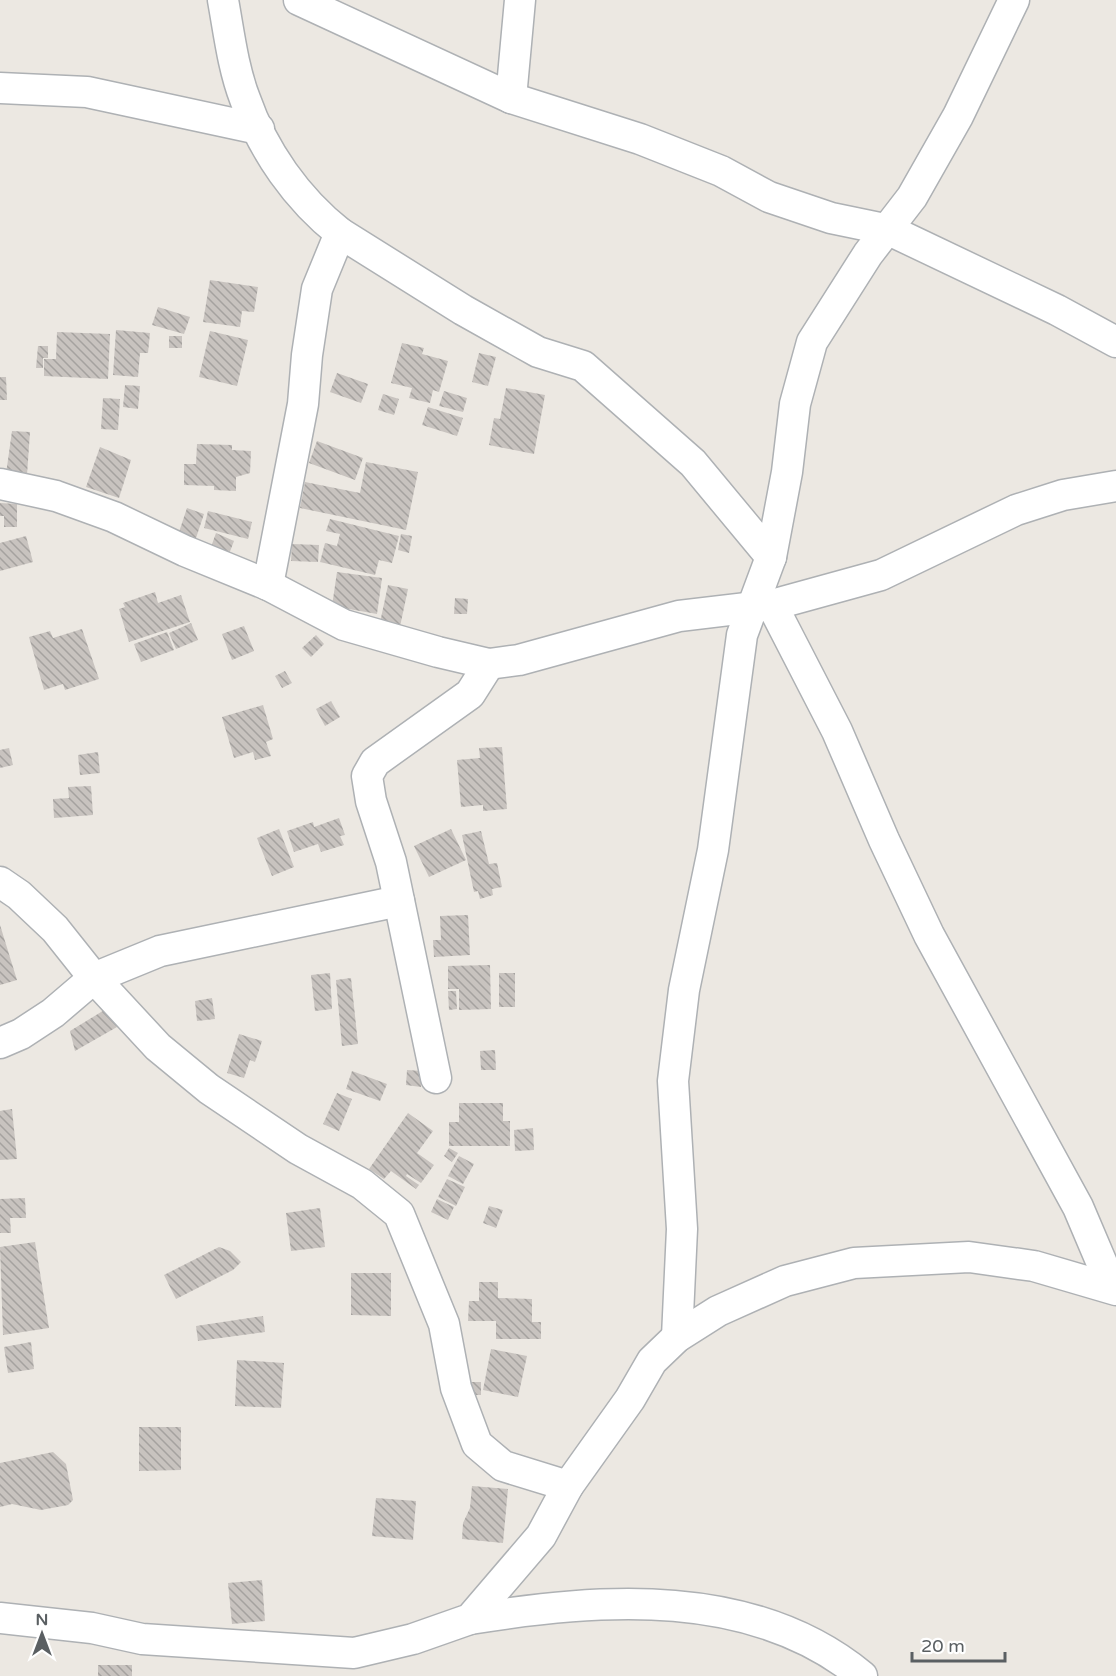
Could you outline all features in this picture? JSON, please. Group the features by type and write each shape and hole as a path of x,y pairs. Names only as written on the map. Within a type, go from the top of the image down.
{"street":[{"path":"223,0 245,100 280,171 322,219 340,233 463,310 538,352 583,366 693,463 771,557"},
{"path":"299,0 511,98 640,139 721,171 769,197 831,218 889,230 1057,310 1116,342"},
{"path":"511,98 520,0"},
{"path":"677,1337 682,1229 673,1081 684,990 713,850 742,635 761,606 788,472 795,404 812,342 868,254 889,230 958,116 1014,0"},
{"path":"0,88 87,92 259,129"},
{"path":"268,585 303,404 307,355 317,289 340,233"},
{"path":"0,484 56,496 104,514 268,585 344,624 438,652 489,664 519,660 679,616 761,606 881,575 1016,510 1063,495 1116,486"},
{"path":"761,606 837,731 928,935 1078,1207 1114,1289"},
{"path":"436,1078 392,862 371,801 367,776 375,762 470,694 489,664"},
{"path":"0,882 19,895 55,928 94,978 158,1047 209,1089 298,1149 362,1184 399,1214 444,1324 456,1388 477,1444 503,1466 568,1486"},
{"path":"0,1043 21,1034 53,1014 94,978 160,951 399,901"},
{"path":"470,1619 540,1536 568,1486 630,1399 652,1361 677,1337 718,1311 785,1281 855,1263 969,1257 1034,1266 1114,1289"},
{"path":"0,1618 92,1628 142,1639 356,1664 413,1639 470,1619 542,1608 596,1605 670,1606 720,1611 787,1629 848,1665 862,1676"}],"building":[{"path":"210,280 258,287 254,312 242,311 240,327 203,322"},
{"path":"158,307 190,317 184,334 152,325"},
{"path":"116,330 150,333 148,353 140,353 138,377 113,375"},
{"path":"210,331 248,340 237,386 199,377"},
{"path":"57,332 110,334 108,379 44,376 44,359 56,359"},
{"path":"169,336 182,336 182,348 169,348"},
{"path":"402,343 424,348 422,354 448,361 439,392 433,390 430,403 409,398 412,388 391,383"},
{"path":"38,346 48,346 48,358 43,358 43,368 36,368"},
{"path":"479,353 496,357 488,386 472,382"},
{"path":"337,373 368,384 361,403 330,392"},
{"path":"0,377 6,377 7,400 0,400"},
{"path":"125,385 140,386 138,409 123,407"},
{"path":"506,388 545,395 534,454 489,445 494,418 500,419"},
{"path":"444,391 467,398 463,412 439,406"},
{"path":"383,394 399,399 394,415 378,410"},
{"path":"103,398 120,399 118,430 101,429"},
{"path":"428,407 463,418 457,436 422,425"},
{"path":"12,431 30,432 27,475 6,474"},
{"path":"317,441 363,458 355,480 309,463"},
{"path":"197,444 232,445 232,450 251,451 250,473 236,477 236,491 214,490 214,486 184,485 184,464 196,464"},
{"path":"100,447 131,460 119,498 86,487"},
{"path":"366,462 418,472 406,530 300,508 305,482 360,493"},
{"path":"0,503 17,504 17,527 4,527 4,516 0,516"},
{"path":"187,508 204,514 192,550 175,544"},
{"path":"208,511 252,522 248,539 204,528"},
{"path":"330,519 399,536 392,563 379,560 375,575 320,562 325,543 337,546 340,534 326,531"},
{"path":"216,533 234,541 229,554 211,547"},
{"path":"401,534 412,536 409,553 398,550"},
{"path":"26,536 33,562 0,571 0,543"},
{"path":"292,544 319,545 318,562 291,561"},
{"path":"337,572 382,578 377,614 332,606"},
{"path":"388,585 408,589 398,636 378,632"},
{"path":"155,592 158,603 181,595 190,622 129,642 119,609 125,607 123,603"},
{"path":"455,598 468,599 467,614 454,614"},
{"path":"191,623 198,640 176,649 169,633"},
{"path":"244,626 254,651 232,660 222,634"},
{"path":"82,629 99,679 65,690 63,684 44,690 29,637 50,631 53,638"},
{"path":"167,632 174,650 141,662 134,644"},
{"path":"316,635 324,644 311,657 302,648"},
{"path":"285,671 292,683 282,688 275,676"},
{"path":"331,701 340,717 325,726 316,709"},
{"path":"263,705 273,739 266,742 271,756 255,760 253,752 234,758 222,717"},
{"path":"502,747 507,809 483,811 483,805 461,807 457,760 480,758 479,748"},
{"path":"9,748 13,765 0,768 0,750"},
{"path":"98,752 100,773 80,775 78,755"},
{"path":"91,786 93,815 54,818 53,799 69,798 68,787"},
{"path":"339,818 345,835 340,836 344,845 321,852 318,844 294,852 287,831 313,822 314,827"},
{"path":"279,829 294,867 272,876 257,838"},
{"path":"451,829 466,860 429,877 414,846"},
{"path":"481,831 489,864 497,863 502,887 492,889 493,895 480,899 478,891 474,892 462,835"},
{"path":"468,915 470,955 434,957 433,940 441,940 440,916"},
{"path":"0,925 17,980 0,985"},
{"path":"490,965 491,1009 459,1010 459,989 448,989 448,966"},
{"path":"330,973 332,1009 315,1011 311,975"},
{"path":"499,973 515,973 515,1007 499,1007"},
{"path":"351,978 358,1044 342,1046 336,980"},
{"path":"448,991 456,991 457,1009 449,1010"},
{"path":"212,998 215,1019 197,1021 195,1001"},
{"path":"106,1009 117,1027 75,1051 70,1031"},
{"path":"239,1034 262,1041 255,1062 250,1060 244,1078 227,1073"},
{"path":"495,1050 496,1070 481,1070 480,1051"},
{"path":"407,1070 422,1071 421,1087 406,1085"},
{"path":"352,1071 387,1084 380,1101 346,1089"},
{"path":"337,1093 352,1099 339,1131 323,1124"},
{"path":"459,1103 503,1103 503,1121 510,1121 510,1146 449,1146 449,1122 459,1122"},
{"path":"12,1109 17,1159 0,1160 0,1111"},
{"path":"408,1113 433,1131 417,1153 434,1165 421,1183 407,1174 406,1176 419,1185 416,1189 391,1171 384,1179 369,1169"},
{"path":"533,1128 534,1150 515,1151 514,1130"},
{"path":"449,1148 458,1153 452,1162 444,1156"},
{"path":"459,1156 474,1164 463,1184 448,1176"},
{"path":"447,1179 465,1187 456,1206 438,1197"},
{"path":"25,1198 26,1218 10,1218 11,1233 0,1233 0,1199"},
{"path":"437,1199 454,1207 448,1220 431,1212"},
{"path":"489,1206 503,1210 496,1228 483,1223"},
{"path":"320,1208 325,1247 291,1251 286,1213"},
{"path":"35,1242 49,1328 3,1335 0,1247"},
{"path":"219,1247 230,1251 241,1262 233,1270 176,1299 164,1275"},
{"path":"351,1273 391,1273 391,1316 351,1315"},
{"path":"479,1282 498,1282 498,1298 532,1299 532,1322 541,1322 541,1339 496,1339 496,1321 468,1321 469,1301 479,1301"},
{"path":"263,1316 265,1332 198,1341 196,1326"},
{"path":"31,1342 34,1369 8,1373 4,1347"},
{"path":"491,1349 527,1356 518,1397 483,1390"},
{"path":"237,1360 284,1363 281,1408 235,1406"},
{"path":"465,1382 481,1382 481,1395 464,1395"},
{"path":"139,1427 181,1427 181,1470 139,1471"},
{"path":"53,1452 66,1464 73,1500 68,1505 41,1510 12,1504 0,1507 0,1463"},
{"path":"472,1486 508,1489 503,1543 462,1539 463,1523 470,1508"},
{"path":"376,1498 416,1501 413,1540 372,1536"},
{"path":"262,1580 265,1621 232,1624 228,1583"},
{"path":"98,1665 132,1665 132,1676 98,1676"}]}
